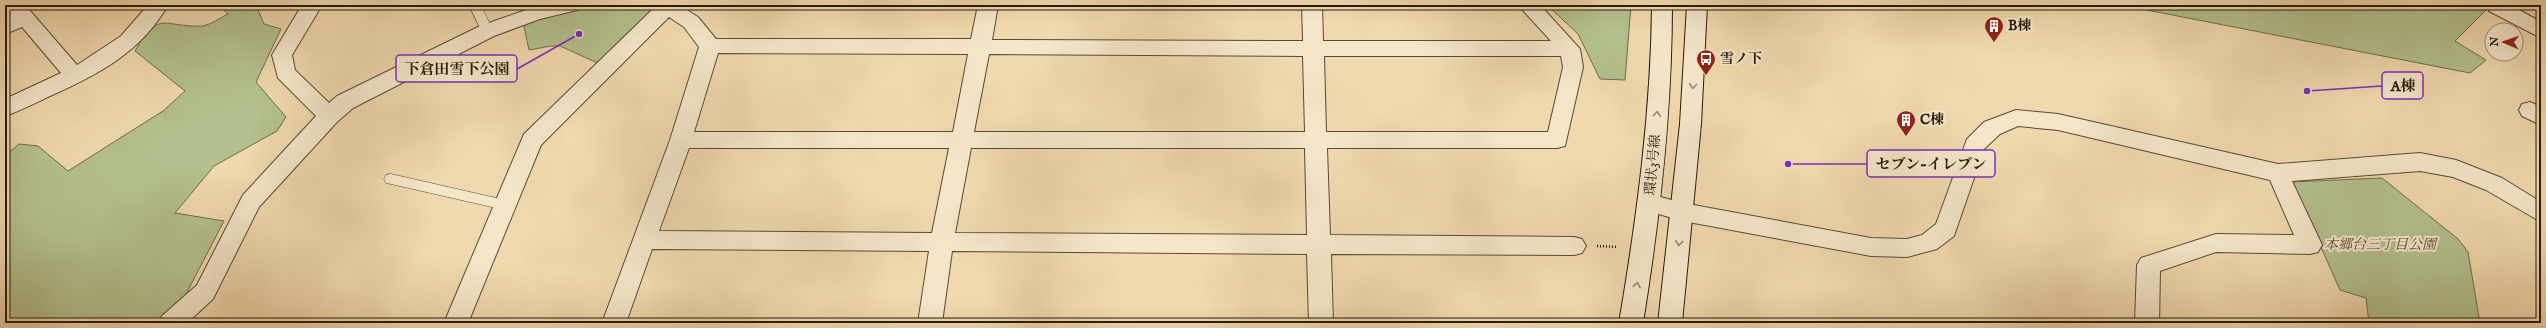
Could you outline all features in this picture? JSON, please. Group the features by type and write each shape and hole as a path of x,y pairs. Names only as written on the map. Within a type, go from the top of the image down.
{"street":[{"path":"5,108 113,56 152,15 158,5"},
{"path":"312,5 282,55 285,74 329,116"},
{"path":"170,323 205,292 251,201 329,116 345,102 534,9 570,5"},
{"path":"930,323 942,242 988,5"},
{"path":"1312,5 1317,244 1321,323"},
{"path":"681,140 1557,140 1573,67 1570,49 1528,5"},
{"name":"環状3号線","path":"1631,323 1649,203 1663,51 1662,5"},
{"path":"1670,323 1683,212 1696,52 1697,5"},
{"path":"456,323 532,140 665,6 691,22 710,46"},
{"path":"2496,6 2541,31"},
{"path":"5,27 20,11 74,75"},
{"path":"710,46 1570,49"},
{"path":"614,323 643,240 681,140 710,46"},
{"path":"1649,203 1683,212 1871,247 1907,248 1929,242 1946,228 1975,145 1992,128 2016,118 2058,122 2278,173 2420,162 2456,169 2494,184 2541,213"},
{"path":"2146,323 2149,265 2216,243 2310,245 2278,173"},
{"path":"643,240 1585,246"}],"lane":[{"path":"475,5 487,31"},
{"path":"391,179 505,205"}],"path":[{"path":"1585,246 1621,247"}],"green space":[{"path":"218,5 256,5 264,24 281,29 256,82 286,117 277,131 214,166 175,213 224,221 185,296 156,323 5,323 5,156 19,144 38,146 68,171 163,111 185,91 135,51 150,29 157,25 170,23 189,26 202,26 212,23 228,14"},
{"path":"602,5 645,5 656,10 602,65 560,46 529,50 523,22 555,12"},
{"path":"1547,5 1631,5 1625,80 1600,79 1578,34"},
{"path":"2121,5 2491,5 2455,41 2484,59 2484,62 2470,73"},
{"name":"本郷台三丁目公園","path":"2382,178 2458,239 2468,252 2480,323 2369,323 2366,298 2340,290 2292,182"}],"place":[{"name":"下倉田雪下公園","path":"579,34"},
{"name":"B棟","path":"1994,43"},
{"name":"雪ノ下","path":"1706,76"},
{"name":"A棟","path":"2307,91"},
{"name":"C棟","path":"1906,137"},
{"name":"セブン-イレブン","path":"1788,164"}]}
